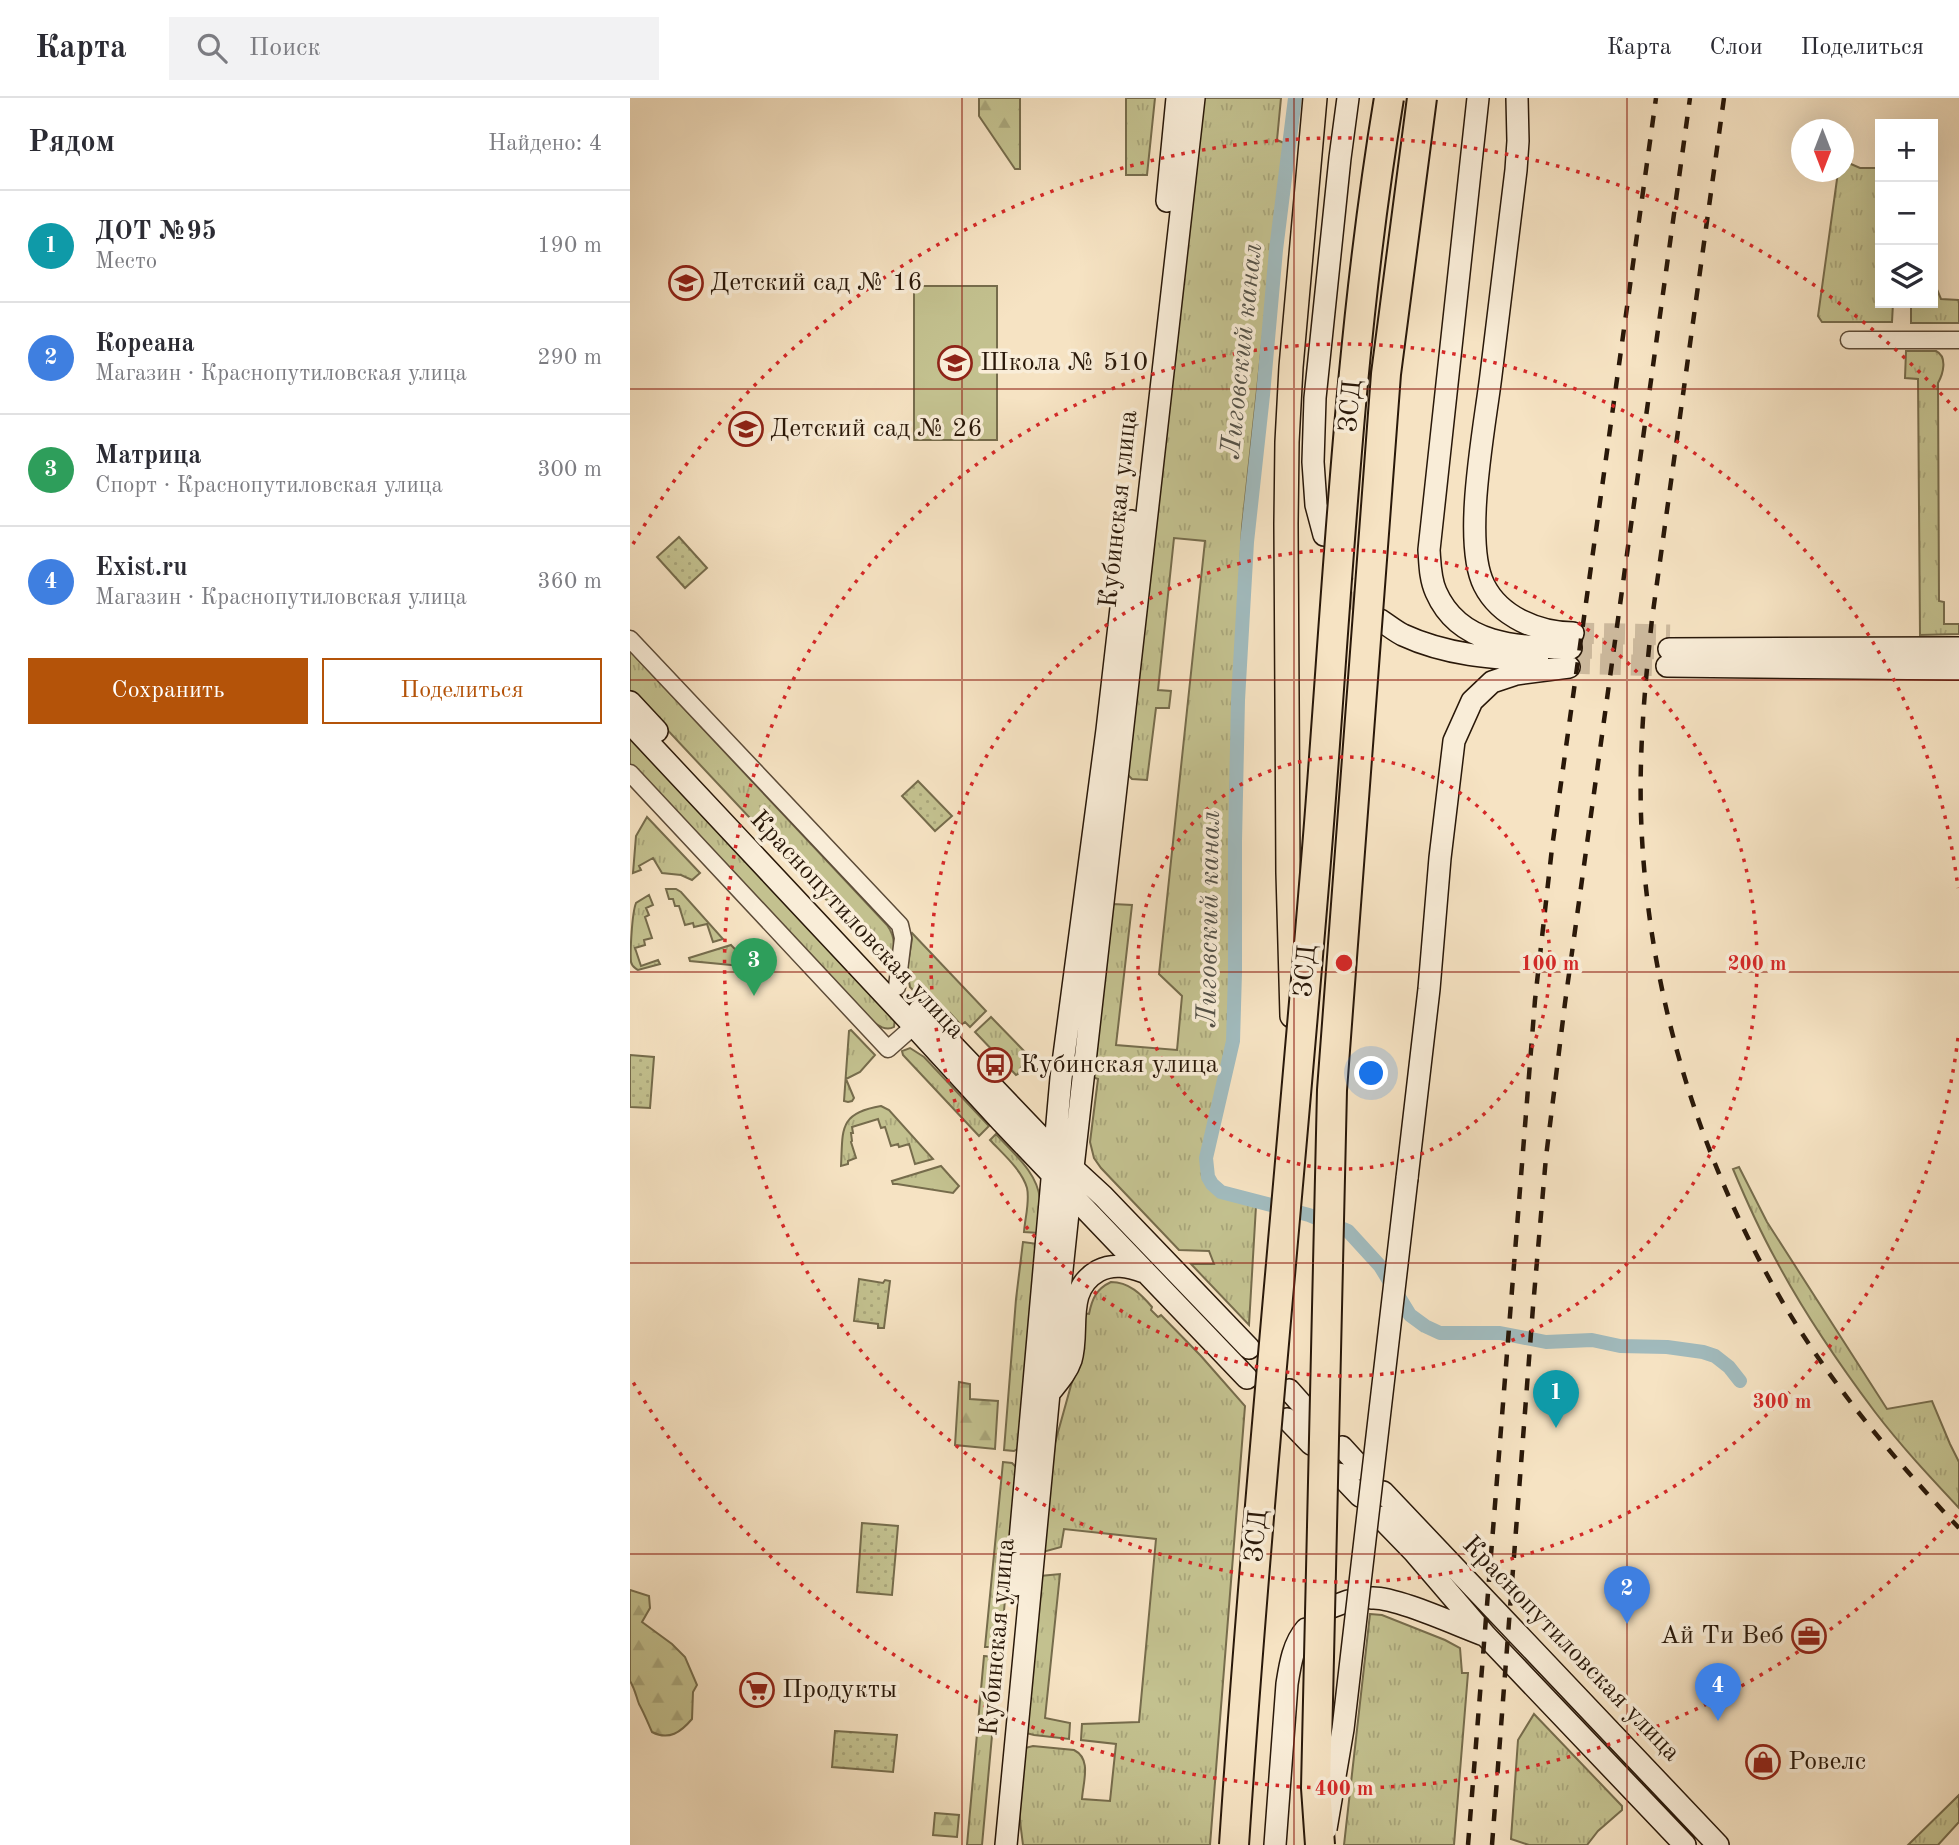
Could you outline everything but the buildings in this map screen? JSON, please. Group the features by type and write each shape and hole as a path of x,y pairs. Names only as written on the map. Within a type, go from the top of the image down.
{"highway":[{"name":"ЗСД","path":"1234,1845 1247,1646 1316,861 1354,372 1366,258 1389,98"},
{"name":"ЗСД","path":"1322,1845 1316,1775 1332,1090 1386,374 1422,98"}],"main road":[{"name":"Кубинская улица","path":"992,1845 1060,1078 1107,730 1177,98"},
{"name":"Кубинская улица","path":"1006,1845 1070,1194 1194,98"},
{"path":"1324,535 1316,505 1313,462 1315,398 1348,98"},
{"path":"1478,98 1429,550 1430,569 1435,591 1447,613 1461,625 1480,636 1504,644 1570,653"},
{"path":"1517,98 1516,170 1477,486 1475,551 1484,586 1500,607 1519,620 1547,630 1570,653"},
{"path":"1297,1079 1288,873 1286,524 1291,367 1316,103"},
{"path":"1380,620 1401,635 1462,654 1504,659 1570,653"},
{"path":"1959,648 1892,648 1727,636 1669,650 1959,669"},
{"path":"1322,1845 1346,1703 1429,989 1440,858 1454,741 1472,701 1492,682 1570,653"},
{"name":"Краснопутиловская улица","path":"630,702 1053,1150 1103,1196 1249,1348"},
{"name":"Краснопутиловская улица","path":"630,723 1051,1174 1247,1378"},
{"path":"1049,1393 1071,1360 1076,1300 1079,1290 1088,1278 1107,1267 1129,1266 1144,1272"},
{"path":"1289,1390 1313,1417"},
{"path":"1287,1419 1311,1444"},
{"path":"1342,1447 1363,1470"},
{"path":"1339,1474 1360,1496"},
{"name":"Краснопутиловская улица","path":"1383,1492 1717,1845"},
{"name":"Краснопутиловская улица","path":"1380,1517 1414,1552 1486,1636 1685,1845"},
{"path":"1371,1598 1398,1602 1486,1636"},
{"path":"1275,1845 1287,1684 1291,1660 1300,1636 1306,1629"}],"street":[{"path":"1849,340 1959,340"},
{"path":"630,639 900,925 903,938 897,987"},
{"path":"630,773 888,1049 914,1026"}],"green space":[{"path":"979,98 1020,98 1020,169 1015,169 979,116"},
{"path":"1126,98 1155,98 1147,175 1126,175"},
{"path":"1202,98 1281,98 1277,140 1284,143 1242,527 1230,802 1229,1041 1202,1162 1207,1183 1212,1190 1222,1197 1256,1206 1249,1325 1191,1264 1214,1264 1209,1251 1179,1250 1101,1168 1094,1158 1090,1142 1098,1079 1092,1077 1113,904 1132,905 1116,1045 1177,1050 1182,996 1159,974 1205,541 1174,538 1158,690 1171,691 1169,708 1156,708 1147,780 1132,779 1127,774"},
{"path":"1854,165 1875,168 1875,308 1893,308 1892,322 1822,322 1818,316 1837,182 1854,182"},
{"path":"914,286 997,286 997,440 914,440"},
{"path":"1938,292 1941,299 1959,300 1959,323 1911,323 1911,308 1938,308"},
{"path":"1906,351 1936,351 1943,361 1943,371 1938,383 1939,601 1944,602 1944,624 1959,624 1959,634 1920,635 1918,379 1905,378"},
{"path":"679,537 707,568 685,588 657,557"},
{"path":"630,651 887,925 894,942 890,959 885,961 881,958 630,690"},
{"path":"630,734 895,1018 894,1027 884,1028 869,1019 630,764"},
{"path":"918,781 952,816 935,831 902,796"},
{"path":"647,817 700,873 692,880 681,875 662,873 653,858 639,866 641,870 633,873 636,836"},
{"path":"666,889 681,892 723,939 713,942 707,924 694,927 693,923 685,925 679,906 675,906 673,899 669,899"},
{"path":"649,895 653,905 646,908 649,915 645,917 652,938 644,940 645,945 635,948 641,966 658,960 660,964 638,970 631,962 633,915 636,903"},
{"path":"912,933 986,1011 970,1027 965,1022 961,1025 950,1013 942,1020 910,987 907,970"},
{"path":"731,945 752,967 690,961 689,958"},
{"path":"991,1017 1027,1054 1016,1075 975,1032"},
{"path":"849,1031 875,1055 860,1072 846,1079 854,1098 848,1102 844,1101"},
{"path":"910,1048 924,1057 989,1126 979,1136 903,1055 902,1051"},
{"path":"630,1055 654,1057 650,1108 630,1107"},
{"path":"881,1106 889,1110 933,1159 915,1164 909,1144 891,1146 885,1127 881,1128 878,1119 852,1127 851,1142 856,1158 841,1166 843,1133 850,1119 857,1113"},
{"path":"996,1134 1023,1163 1038,1189 1041,1203 1039,1233 1024,1232 1027,1188 1016,1168 990,1140"},
{"path":"941,1166 959,1186 953,1193 893,1184 892,1181"},
{"path":"1739,1167 1767,1222 1887,1409 1932,1401 1959,1462 1959,1508 1885,1425 1810,1319 1753,1215 1733,1169"},
{"path":"1023,1242 1038,1244 1019,1448 1014,1451 1004,1450"},
{"path":"859,1279 883,1283 885,1280 890,1281 884,1328 878,1328 878,1324 854,1321"},
{"path":"1111,1282 1129,1286 1139,1293 1152,1307 1151,1310 1158,1317 1161,1315 1245,1406 1210,1845 1023,1845 1019,1813 1025,1748 1033,1746 1074,1750 1080,1754 1085,1765 1082,1799 1110,1801 1116,1744 1081,1740 1082,1724 1139,1722 1156,1539 1064,1529 1061,1547 1043,1552 1055,1443 1078,1360 1082,1313 1089,1314 1096,1295"},
{"path":"959,1382 970,1384 970,1399 998,1401 995,1449 955,1445"},
{"path":"1003,1462 1012,1463 1017,1468 1001,1644 985,1647"},
{"path":"862,1523 898,1526 892,1595 857,1592"},
{"path":"1060,1574 1045,1718 1070,1723 1069,1739 1026,1733 1040,1576"},
{"path":"630,1590 649,1596 650,1608 642,1622 685,1657 697,1685 693,1692 692,1719 674,1734 664,1736 652,1732 630,1681"},
{"path":"1370,1614 1382,1615 1460,1648 1462,1673 1468,1673 1454,1845 1344,1845"},
{"path":"984,1656 999,1659 982,1845 967,1845"},
{"path":"1534,1714 1622,1806 1622,1810 1598,1831 1587,1845 1529,1845 1511,1839 1518,1740"},
{"path":"835,1731 897,1735 893,1772 832,1767"},
{"path":"1959,1795 1959,1822 1938,1845 1908,1845"},
{"path":"935,1813 959,1815 957,1837 933,1835"}],"waterway":[{"name":"Лиговский канал","path":"1295,98 1276,250 1247,542 1238,700 1233,1041 1206,1158 1208,1177 1221,1192 1309,1215 1348,1231 1380,1266 1410,1315 1440,1333 1500,1333 1546,1342 1592,1340 1620,1346 1667,1347 1703,1352 1715,1356 1729,1367 1740,1381"}],"tunnel":[{"path":"1334,567 1354,598 1376,617"},
{"path":"1573,633 1670,635"},
{"path":"1571,648 1669,649"},
{"path":"1569,663 1667,666"}],"railway":[{"path":"1468,1845 1535,1000 1552,848 1656,98"},
{"path":"1492,1845 1546,1157 1690,98"},
{"path":"1724,98 1652,619 1645,693 1641,815 1653,938 1664,1000 1698,1119 1746,1234 1794,1322 1837,1384 1884,1444 1959,1528"}],"place":[{"name":"Детский сад № 16","path":"686,283"},
{"name":"Школа № 510","path":"955,363"},
{"name":"Детский сад № 26","path":"746,429"},
{"name":"Матрица","path":"754,996"},
{"name":"Кубинская улица","path":"995,1065"},
{"name":"ДОТ №95","path":"1556,1428"},
{"name":"Кореана","path":"1627,1624"},
{"name":"Ай Ти Веб","path":"1809,1636"},
{"name":"Продукты","path":"757,1690"},
{"name":"Exist.ru","path":"1718,1721"},
{"name":"Ровелс","path":"1763,1762"}]}
